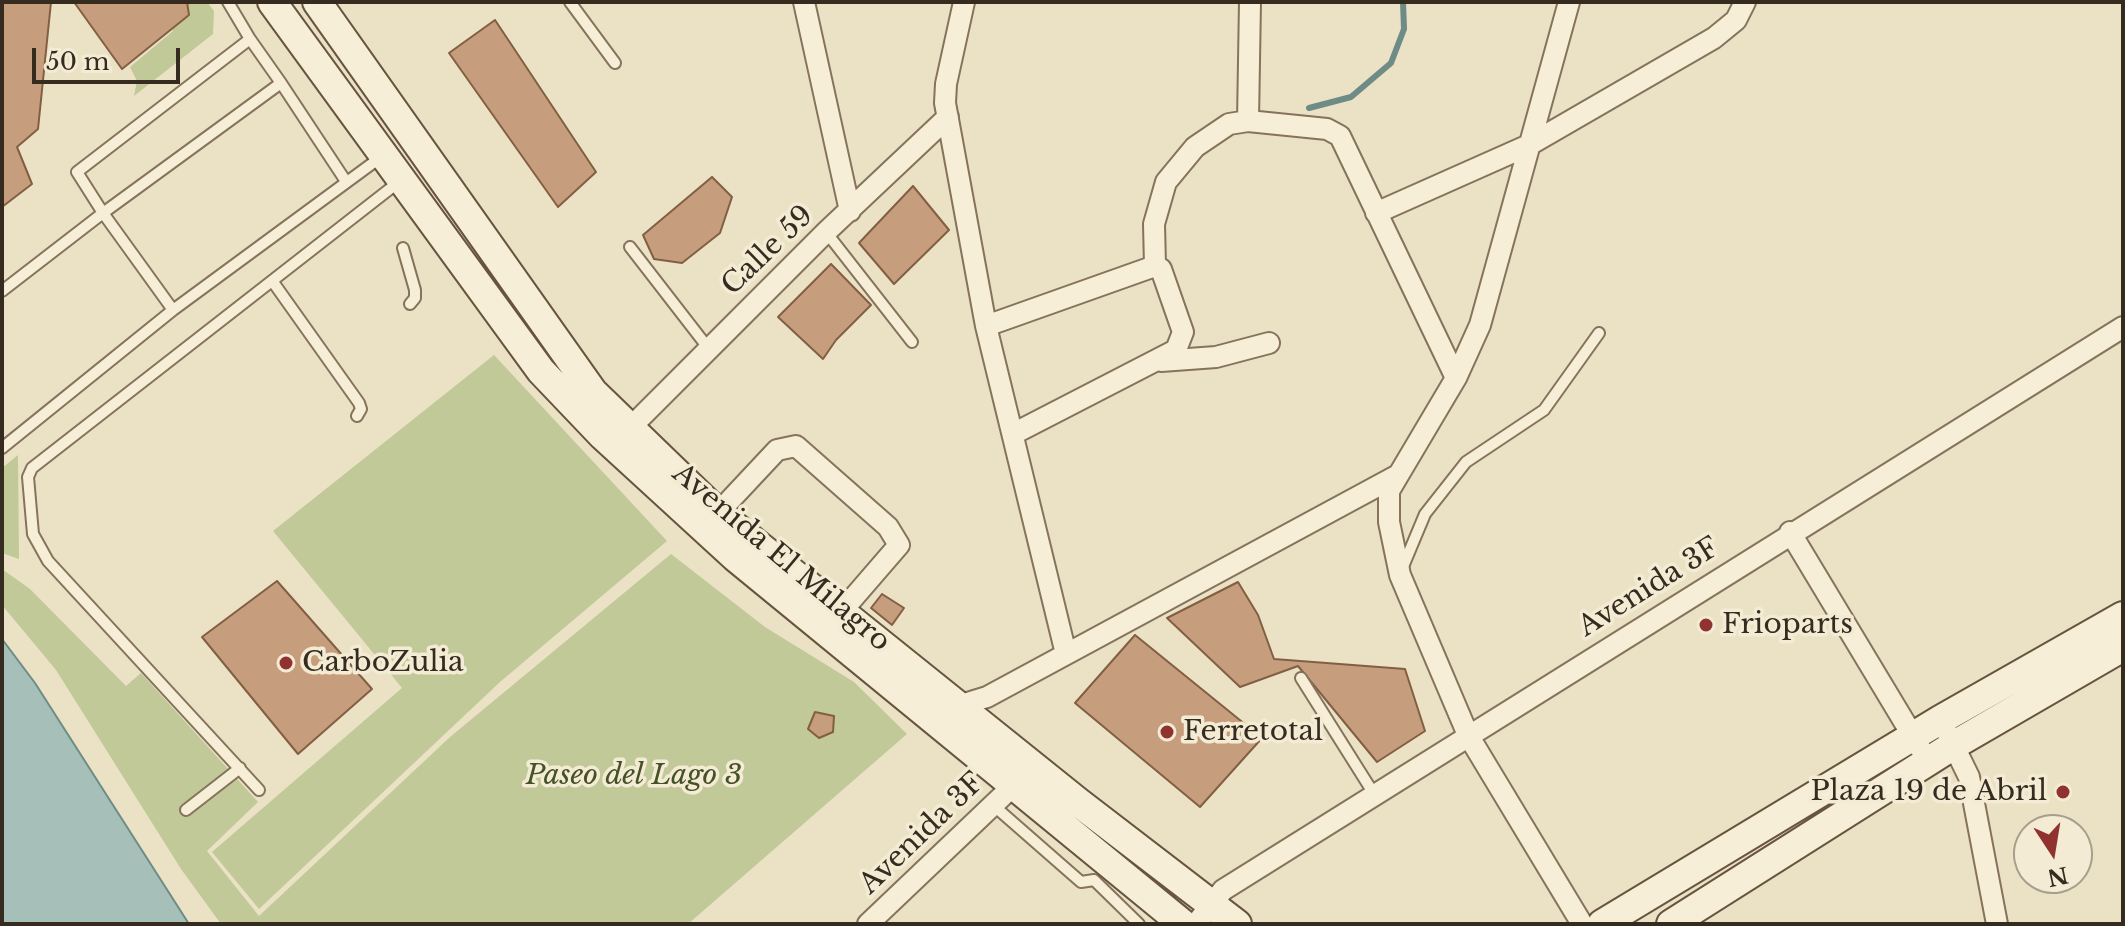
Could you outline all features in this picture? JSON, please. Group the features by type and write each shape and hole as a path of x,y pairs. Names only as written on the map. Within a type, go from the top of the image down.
{"main road":[{"name":"Avenida El Milagro","path":"272,2 541,371 603,436 735,557 1183,924"},
{"name":"Avenida El Milagro","path":"317,2 593,392 718,513 961,705 1078,802 1204,914 1237,924"},
{"path":"1602,924 1644,911 1940,720 2123,616"},
{"path":"1680,920 1954,745 2123,647"}],"street":[{"path":"804,2 850,211"},
{"path":"964,2 946,84 948,117 986,326 1015,433 1066,654"},
{"path":"1248,121 1250,2"},
{"path":"1569,2 1480,325 1456,378 1389,491 1389,522 1400,575 1468,735 1582,924"},
{"path":"1376,213 1529,145 1714,38 1736,20 1745,2"},
{"name":"Calle 59","path":"631,427 826,232 948,117"},
{"path":"1155,266 1154,224 1166,182 1195,147 1229,124 1248,121 1334,131 1456,378"},
{"path":"986,326 1155,266 1161,269 1183,332 1176,350 1015,433"},
{"name":"Avenida 3F","path":"1204,914 1223,890 1790,532 2123,327"},
{"path":"1153,362 1216,357 1269,343"},
{"path":"718,513 777,450 796,446 888,527 899,545 842,611"},
{"path":"961,705 987,697 1398,475"},
{"path":"1790,532 1927,762"},
{"path":"1940,720 1969,777 1997,924"},
{"name":"Avenida 3F","path":"868,924 1014,785"}],"lane":[{"path":"228,2 345,180"},
{"path":"570,2 615,63"},
{"path":"173,310 77,172 250,39"},
{"path":"2,291 281,83"},
{"path":"2,448 173,310 345,180 383,155"},
{"path":"259,790 48,561 33,534 28,477 32,468 401,180"},
{"path":"826,232 912,342"},
{"path":"630,247 709,349"},
{"path":"403,248 415,290 415,298 410,304"},
{"path":"273,282 359,403 361,409 357,416"},
{"path":"1400,575 1425,514 1466,462 1544,410 1599,333"},
{"path":"1301,678 1374,794"},
{"path":"186,810 240,768"},
{"path":"993,805 1081,882 1094,880 1139,924"}],"green space":[{"path":"151,2 207,2 214,11 213,34 134,96 137,81 130,67 173,31"},
{"path":"494,355 667,541 500,682 259,909 212,852 402,688 273,531"},
{"path":"18,455 19,559 2,553 2,468"},
{"name":"Paseo del Lago 3","path":"671,554 765,627 854,682 907,734 688,924 221,924 181,869 56,670 2,605 2,569 30,589 126,686 141,673 258,802 207,851 259,916 450,737"}],"water":[{"path":"2,639 35,683 189,924 2,924"}],"building":[{"path":"2,2 51,2 38,129 17,147 32,184 2,207"},
{"path":"74,2 187,2 189,15 122,69"},
{"path":"495,20 596,172 558,207 449,53"},
{"path":"712,177 732,197 720,233 682,263 654,259 643,235"},
{"path":"913,186 949,230 894,284 859,243"},
{"path":"831,264 871,305 836,340 823,359 778,317"},
{"name":"CarboZulia","path":"277,581 372,689 298,754 202,637"},
{"path":"1238,582 1258,615 1274,659 1405,669 1425,731 1377,762 1298,666 1240,687 1167,618"},
{"path":"882,594 904,608 892,625 871,608"},
{"path":"1135,635 1262,738 1200,807 1075,703"},
{"path":"815,712 834,716 833,732 819,738 808,729"}],"waterway":[{"path":"1309,108 1351,97 1391,63 1404,29 1403,2"}],"place":[{"name":"Frioparts","path":"1706,625"},
{"name":"CarboZulia","path":"286,663"},
{"name":"Ferretotal","path":"1167,732"},
{"name":"Plaza 19 de Abril","path":"2063,792"}]}
